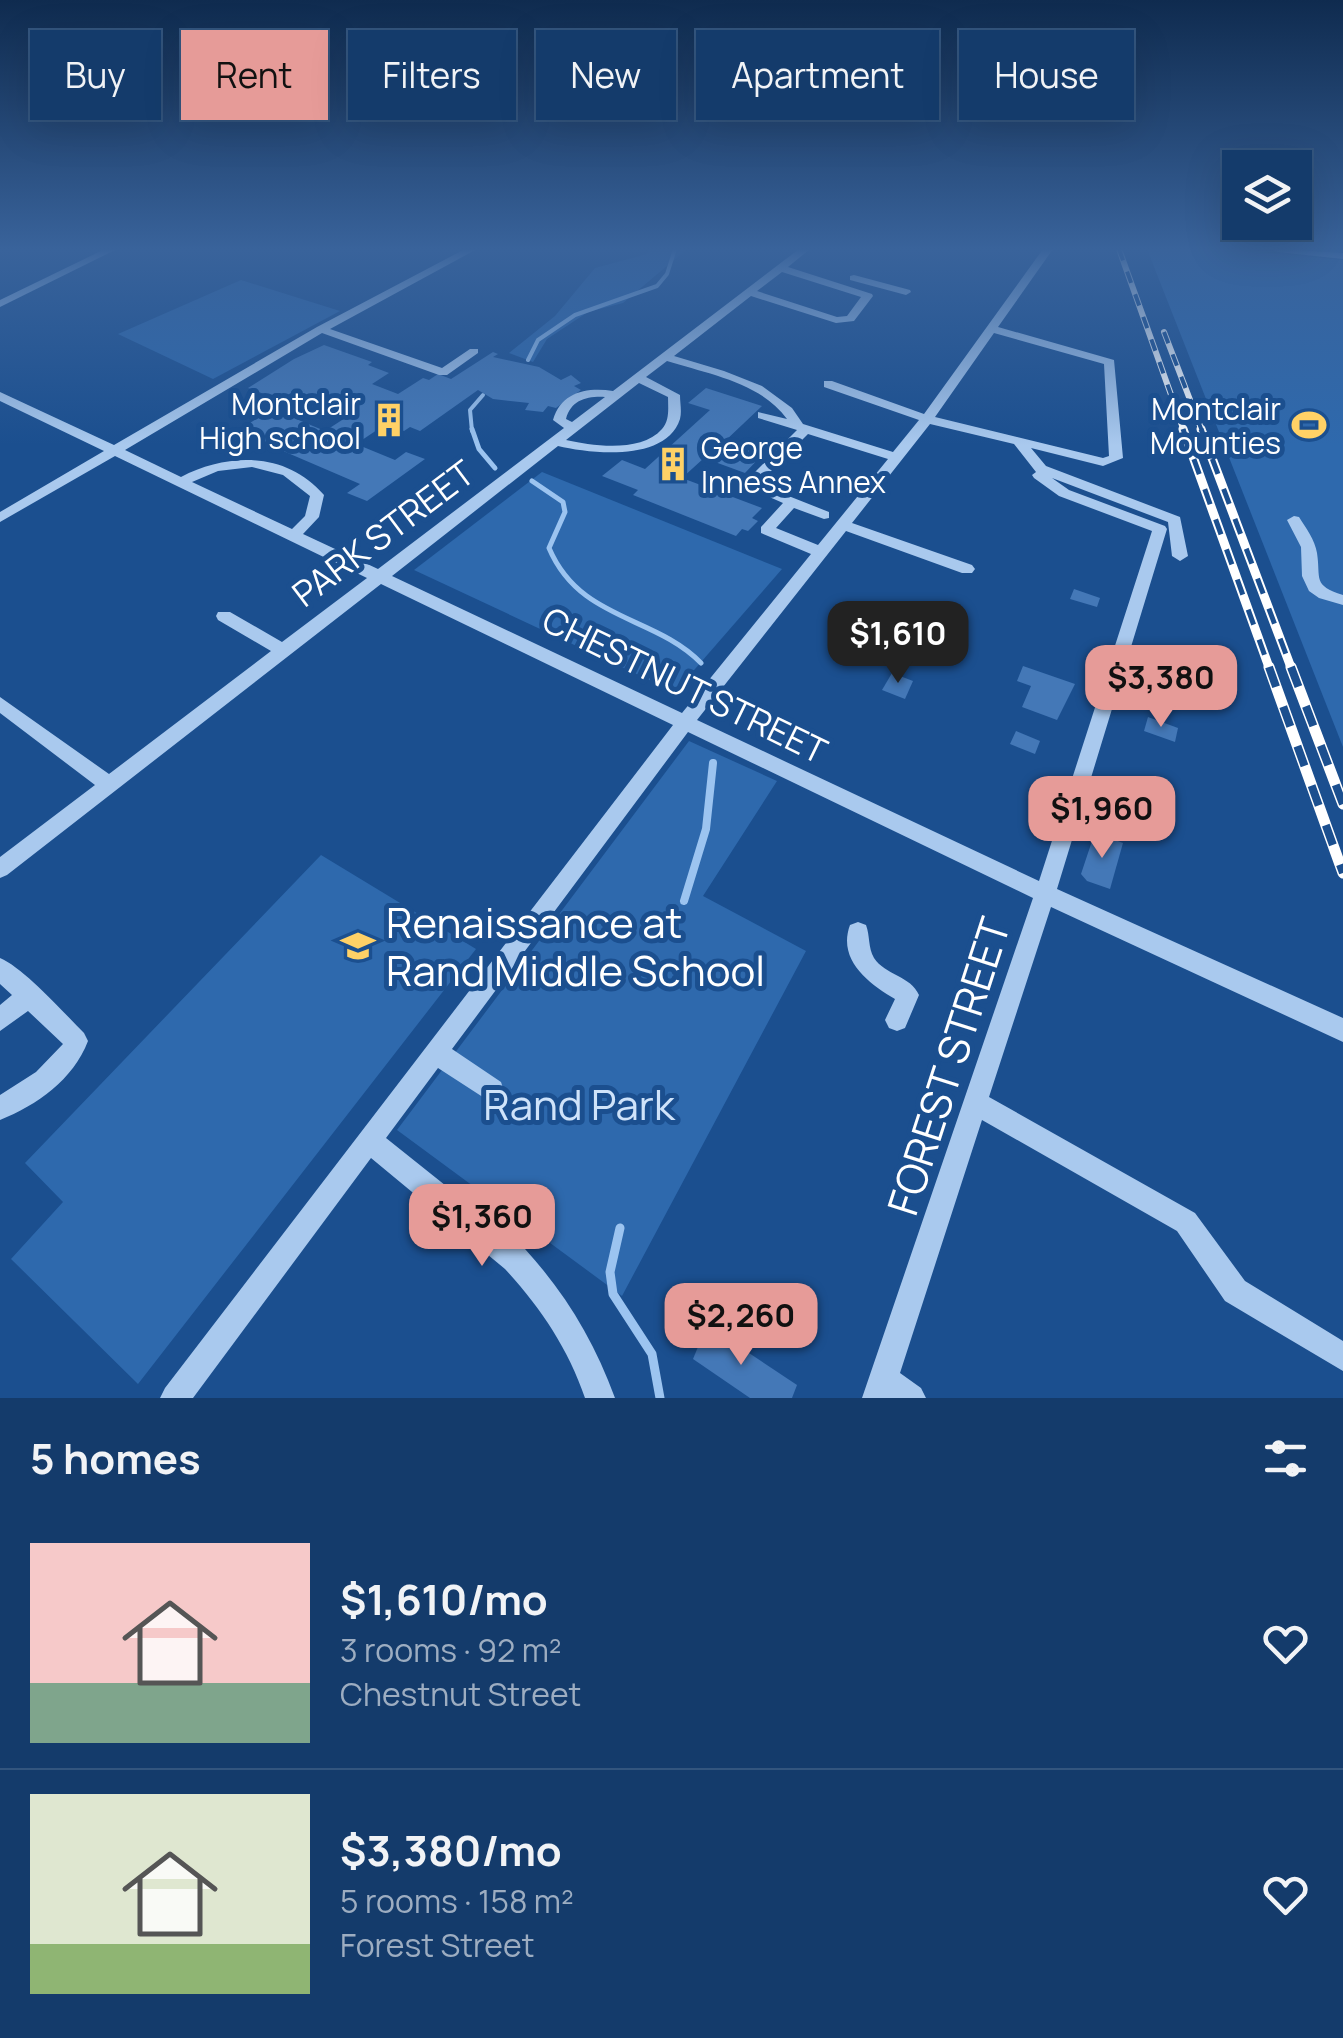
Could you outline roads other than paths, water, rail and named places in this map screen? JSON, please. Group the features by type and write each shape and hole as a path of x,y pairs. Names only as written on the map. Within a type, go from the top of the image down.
{"street":[{"path":"0,518 349,314"},
{"name":"PARK STREET","path":"0,869 721,314"},
{"path":"818,314 836,320 850,319 854,314"},
{"path":"175,1398 686,721 820,552 833,520 895,458 927,419 1001,314"},
{"path":"828,384 927,419 1103,462 1116,458 1112,365 991,328"},
{"path":"321,329 443,372 474,351"},
{"path":"664,358 771,396 802,427"},
{"path":"556,442 608,451 648,443 659,436 672,422 676,409 674,394 638,378"},
{"path":"573,428 559,420 566,406 590,392 616,396"},
{"name":"CHESTNUT STREET","path":"0,396 1045,894 1343,1030"},
{"path":"762,414 895,458"},
{"path":"802,427 750,483 752,488 967,569"},
{"path":"1019,441 1041,468 1176,520 1180,556"},
{"path":"181,482 221,464 263,465 296,475 318,495 312,517 294,535"},
{"name":"FOREST STREET","path":"880,1388 1045,894 1160,528 1064,493 1038,475"},
{"path":"791,503 766,530 820,552"},
{"path":"1294,520 1310,556 1306,569 1310,584 1321,594 1343,600"},
{"path":"224,616 282,650"},
{"path":"0,704 108,784"},
{"path":"858,932 860,957 866,969 908,995 897,1020"},
{"path":"0,969 76,1041 74,1051 32,1092 0,1108"},
{"path":"0,1020 29,996"},
{"path":"436,1052 492,1091"},
{"path":"974,1102 1186,1222 1235,1292 1343,1357"},
{"path":"370,1141 515,1259 536,1281 579,1343 600,1398"},
{"path":"880,1388 911,1398"}],"waterway":[{"path":"528,360 538,340 577,314"},
{"path":"472,431 470,410 483,395"},
{"path":"472,429 479,449 495,468"},
{"path":"532,481 563,502 565,512 549,548 579,590 598,604 662,635 701,663"},
{"path":"684,901 706,829 713,763"},
{"path":"620,1228 610,1272 613,1294 652,1354 660,1398"}],"railway":[{"path":"1142,314 1184,431"},
{"path":"1164,332 1202,431"},
{"path":"1183,429 1270,670"},
{"path":"1201,429 1292,670"},
{"path":"1269,667 1343,873"},
{"path":"1291,667 1343,804"}],"place":[{"name":"Montclair High school","path":"389,420"},
{"name":"Montclair Mounties","path":"1309,425"},
{"name":"George Inness Annex","path":"673,464"},
{"name":"Renaissance at Rand Middle School","path":"358,946"}],"park label":[{"name":"Rand Park","path":"579,1104"}]}
